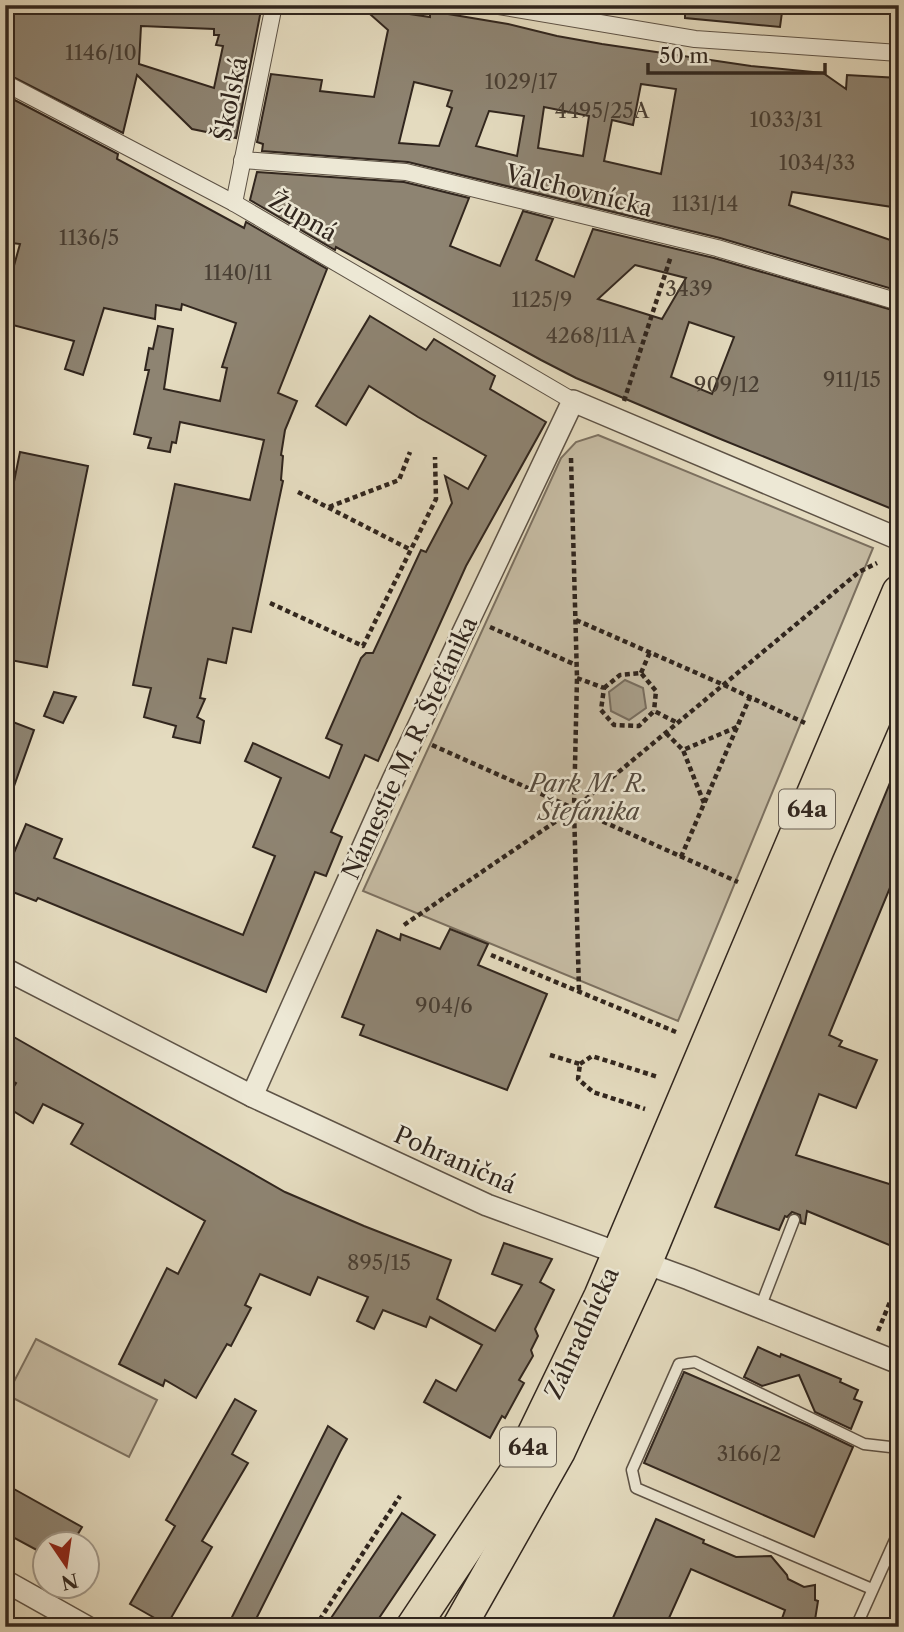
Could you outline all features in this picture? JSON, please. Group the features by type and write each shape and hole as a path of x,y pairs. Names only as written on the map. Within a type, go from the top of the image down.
{"main road":[{"name":"64a","path":"632,1259 899,592"},
{"name":"64a","path":"632,1259 817,850 899,660"},
{"name":"Záhradnícka","path":"413,1627 515,1474 601,1296 632,1259"},
{"name":"Záhradnícka","path":"459,1627 558,1452 632,1259"}],"street":[{"name":"Školská","path":"234,203 274,5"},
{"path":"494,5 695,39 899,53"},
{"name":"Župná","path":"5,83 234,203 573,401"},
{"name":"Valchovnícka","path":"242,160 406,172 717,248 899,302"},
{"path":"573,401 899,539"},
{"name":"Námestie M. R. Štefánika","path":"251,1096 394,780 573,401"},
{"name":"Pohraničná","path":"5,969 251,1096 488,1205 899,1363"},
{"path":"5,1581 87,1627"}],"lane":[{"path":"760,1308 794,1220"},
{"path":"872,1588 636,1488 632,1470 679,1364 695,1362 864,1444 899,1448"},
{"path":"856,1627 899,1531"}],"path":[{"path":"617,420 676,239"},
{"path":"559,431 571,444 577,678 574,810 579,990"},
{"path":"329,508 399,480 410,452"},
{"path":"270,603 363,646 436,499 435,457"},
{"path":"298,492 411,550"},
{"path":"404,925 574,810 859,572 877,563"},
{"path":"576,620 805,723"},
{"path":"479,623 576,665"},
{"path":"641,673 650,652"},
{"path":"641,673 656,691 654,711 639,726 614,725 601,709 604,688 620,675 641,673"},
{"path":"577,678 604,688"},
{"path":"681,857 750,697"},
{"path":"654,711 678,723"},
{"path":"683,750 737,727"},
{"path":"666,733 683,750 704,803"},
{"path":"424,742 738,882"},
{"path":"491,955 676,1032"},
{"path":"550,1055 580,1064"},
{"path":"645,1109 593,1092 578,1079 580,1064 592,1056 658,1077"},
{"path":"877,1333 899,1280"},
{"path":"315,1627 400,1496"}],"green space":[{"name":"Park M. R. Štefánika","path":"598,435 873,548 678,1021 363,891 561,458 576,442"},
{"path":"36,1339 157,1400 129,1457 7,1395"}],"shaded area":[{"path":"625,680 643,688 646,708 629,720 611,711 609,692"}],"building":[{"path":"5,5 262,5 236,138 192,129 137,75 123,133 5,73","holes":["141,26 214,29 214,35 219,35 216,45 223,46 214,88 139,64"]},
{"path":"685,5 783,5 780,27 685,18"},
{"path":"362,7 430,17 430,11 602,44 751,66 823,73 846,89 847,75 899,78 899,208 792,192 789,205 899,243 899,291 720,238 408,162 262,151 263,144 257,142 271,74 322,80 320,91 374,97 388,30","holes":["414,82 452,91 447,106 452,108 439,146 399,143","641,84 676,89 661,174 604,161 612,120 633,125","544,107 589,116 583,156 538,148","489,111 524,116 517,156 476,146"]},
{"path":"5,95 118,154 117,159 244,228 246,222 327,269 278,393 297,401 285,430 281,455 283,481 251,632 233,628 226,663 208,659 200,698 205,699 197,717 204,721 200,743 173,737 176,726 144,717 151,688 133,685 175,484 250,500 264,440 180,422 176,443 172,442 170,452 148,448 151,438 134,434 149,370 145,370 149,348 153,349 158,326 173,329 164,389 220,401 227,368 222,367 236,323 182,304 181,310 156,305 155,319 104,308 83,375 65,369 74,341 5,323 5,298 20,244 5,242"},
{"path":"257,172 404,182 469,198 450,246 500,266 523,211 553,219 536,260 574,277 593,229 714,258 899,312 899,486 892,509 576,378 336,247 335,250 250,200","holes":["635,265 686,278 662,319 598,299","689,322 734,337 712,394 671,377"]},
{"path":"370,316 426,350 434,339 495,376 490,389 546,422 466,566 378,761 365,755 331,832 342,837 326,876 315,872 266,992 38,898 36,901 5,889 5,874 26,824 62,839 54,858 243,935 275,856 253,847 281,778 245,761 253,743 329,778 342,745 326,738 361,658 366,653 373,653 421,550 426,552 452,503 445,476 468,489 486,456 369,386 346,425 316,406"},
{"path":"20,452 88,466 47,667 5,659 5,526"},
{"path":"54,692 76,697 63,723 44,716"},
{"path":"5,719 34,730 8,803 5,802"},
{"path":"899,761 899,866 829,1035 842,1041 839,1046 877,1060 856,1108 819,1094 796,1155 899,1187 899,1249 807,1211 805,1224 801,1223 800,1215 792,1212 785,1216 779,1230 715,1207"},
{"path":"450,929 488,944 478,965 547,994 507,1090 360,1035 364,1025 342,1017 377,930 400,940 401,934 440,949"},
{"path":"5,1032 285,1192 451,1260 437,1299 495,1331 522,1285 492,1274 504,1243 552,1259 540,1282 554,1290 535,1329 538,1336 531,1350 533,1356 519,1380 524,1383 505,1418 502,1416 490,1438 424,1402 436,1380 456,1391 482,1345 430,1317 426,1327 383,1310 374,1329 357,1321 368,1297 318,1277 310,1295 260,1274 245,1305 251,1308 231,1346 227,1344 196,1398 165,1380 163,1386 119,1364 167,1268 178,1274 205,1221 71,1144 83,1124 43,1104 33,1123 5,1106 5,1101 16,1083 5,1077"},
{"path":"758,1347 841,1379 840,1382 858,1390 854,1399 862,1402 851,1429 815,1412 799,1375 762,1386 744,1377"},
{"path":"684,1372 853,1447 814,1537 644,1463"},
{"path":"235,1399 256,1411 232,1454 248,1463 202,1541 212,1547 167,1625 130,1604 175,1526 166,1520"},
{"path":"328,1426 347,1439 252,1627 227,1627"},
{"path":"5,1484 82,1527 80,1530 32,1530 32,1547 5,1533"},
{"path":"402,1513 435,1535 373,1627 325,1627"},
{"path":"656,1519 736,1557 771,1556 788,1579 804,1587 815,1585 815,1600 818,1601 815,1620 805,1627 779,1627 785,1610 691,1569 665,1627 609,1627"}]}
